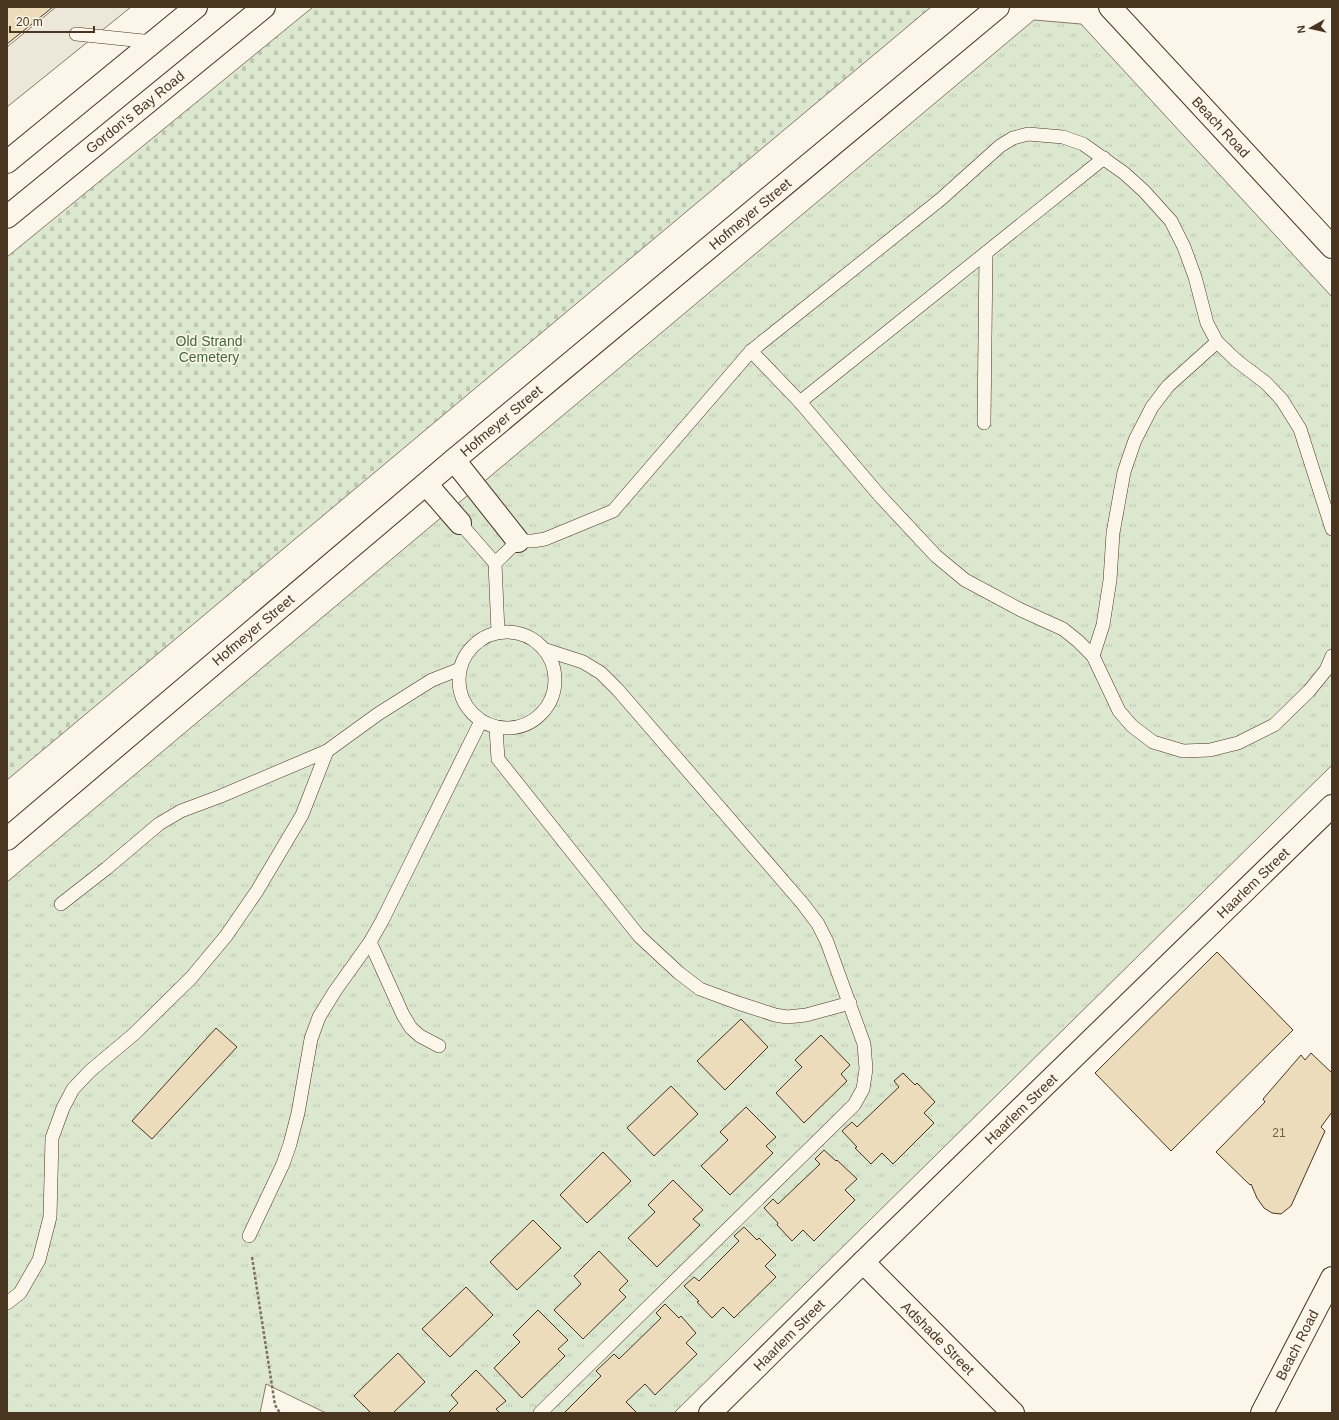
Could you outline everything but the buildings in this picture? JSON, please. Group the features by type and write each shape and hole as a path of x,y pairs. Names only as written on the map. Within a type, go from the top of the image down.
{"street":[{"path":"7,162 196,7"},
{"name":"Gordon's Bay Road","path":"7,217 264,7"},
{"name":"Hofmeyer Street","path":"7,839 454,460 998,7"},
{"name":"Beach Road","path":"1110,7 1332,247"},
{"path":"454,460 518,541"},
{"path":"426,484 460,523"},
{"name":"Haarlem Street","path":"710,1413 863,1262 1332,806"},
{"name":"Adshade Street","path":"863,1262 1013,1413"},
{"name":"Beach Road","path":"1262,1413 1332,1278"}],"lane":[{"path":"76,34 153,42"},
{"path":"495,564 518,541 533,542 545,539 613,511 751,351 941,199 1000,146 1013,138 1028,134 1063,137 1083,144 1124,173 1144,191 1171,221 1184,247 1195,277 1207,323 1217,342 1237,361 1266,382 1282,400 1300,429 1332,529"},
{"path":"800,402 1104,158"},
{"path":"984,423 986,253"},
{"path":"1093,656 1103,625 1110,580 1113,532 1124,472 1135,440 1152,407 1168,386 1217,342"},
{"path":"751,351 800,402 880,496 936,556 965,580 1021,610 1063,629 1078,641 1093,656 1118,711 1132,726 1153,742 1183,751 1210,750 1238,742 1274,725 1309,691 1326,670 1332,656"},
{"path":"460,523 495,564 498,632"},
{"path":"498,632 516,632 532,638 546,650 554,665 556,682 552,698 543,713 530,723 514,728 496,728 481,721 467,707 460,688 460,669 468,652 481,639 498,632"},
{"path":"540,1413 854,1105 863,1089 866,1069 864,1044 827,942 818,924 782,880 618,690 601,673 583,662 546,650"},
{"path":"61,904 107,868 159,824 181,812 327,751 378,714 409,694 432,680 460,669"},
{"path":"249,1236 283,1164 290,1144 298,1113 311,1039 319,1017 335,990 370,942 382,921 481,721"},
{"path":"496,728 498,759 639,936 679,973 700,989 738,1004 775,1015 787,1017 806,1015 850,1003"},
{"path":"7,1303 20,1293 39,1260 50,1217 52,1138 63,1108 74,1089 90,1072 134,1034 191,978 226,936 258,891 302,815 327,751"},
{"path":"370,942 406,1019 420,1036 439,1046"}],"path":[{"path":"249,1236 275,1405 280,1413"}],"green space":[{"name":"Old Strand Cemetery","path":"313,7 931,7 7,780 7,257"},
{"path":"1034,20 1081,24 1332,297 1332,765 674,1413 326,1413 266,1384 260,1413 7,1413 7,882"}],"shaded area":[{"path":"56,7 131,7 7,107 7,47"}]}
